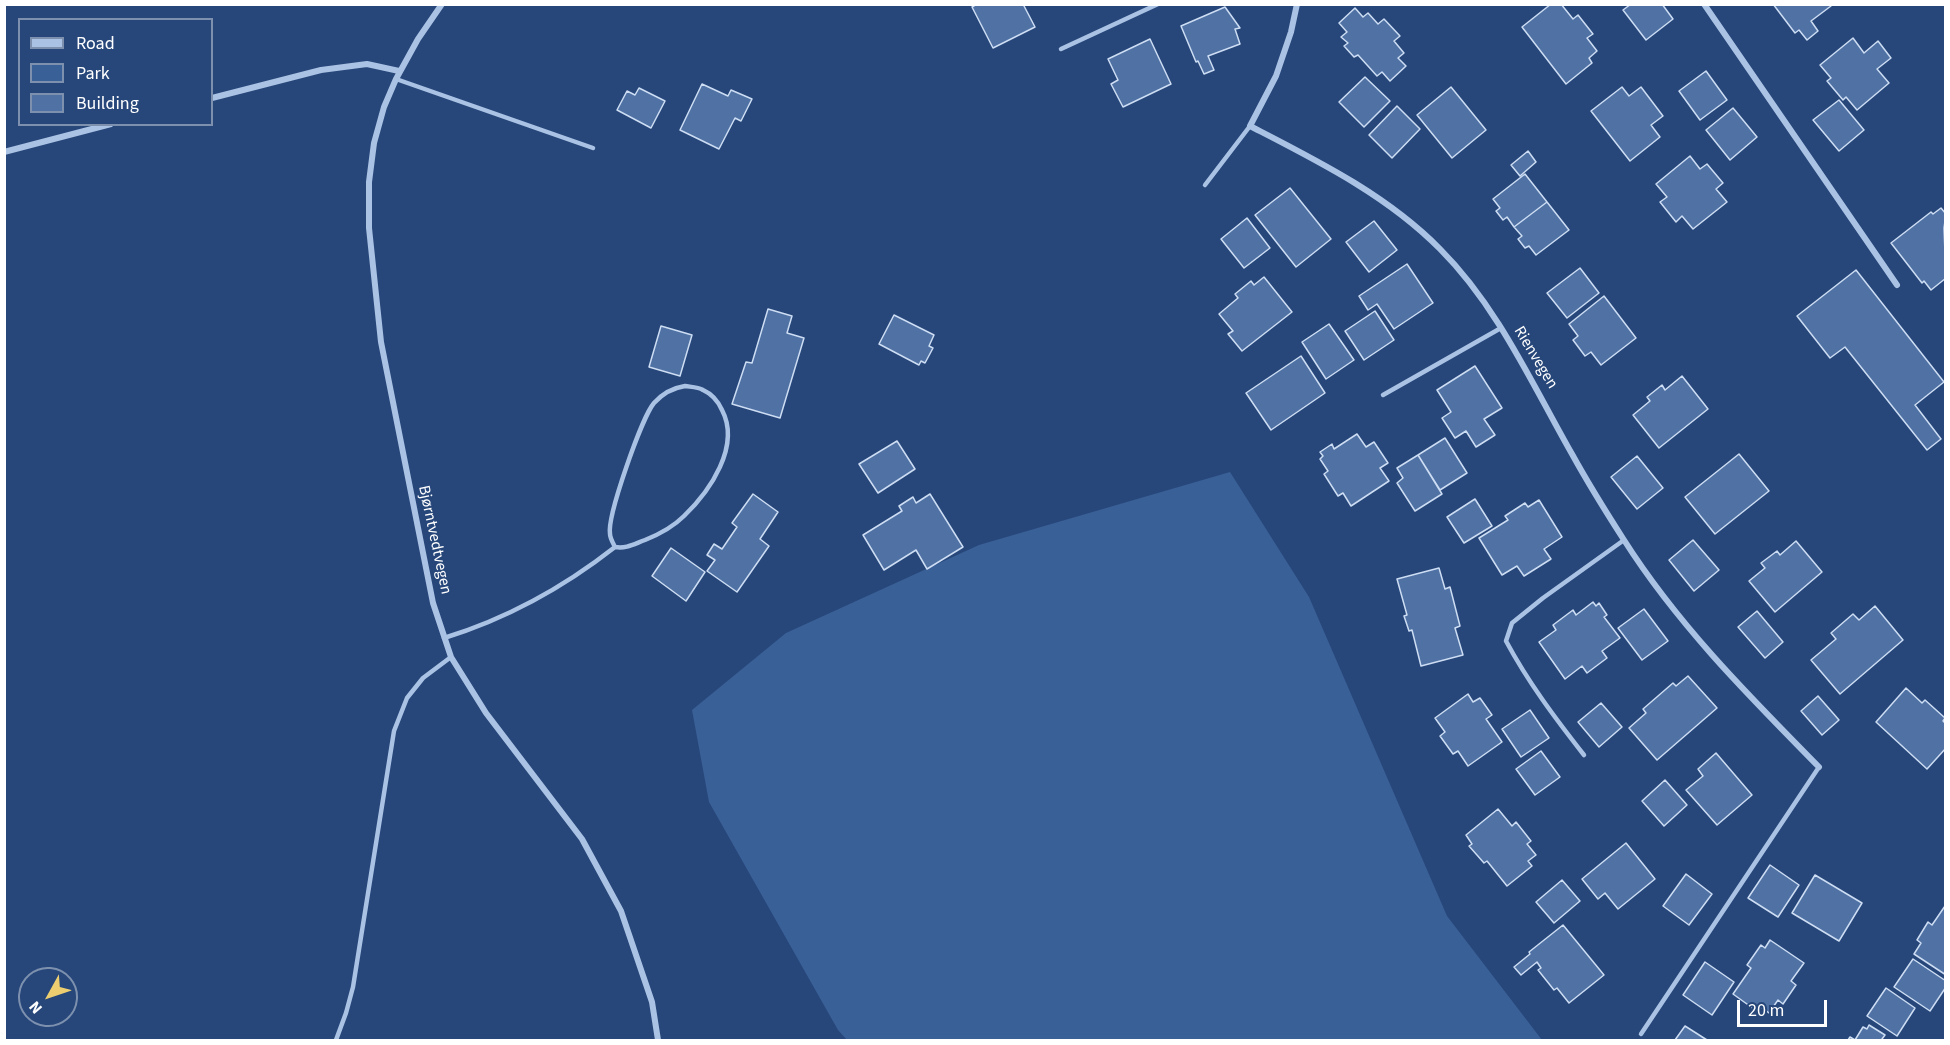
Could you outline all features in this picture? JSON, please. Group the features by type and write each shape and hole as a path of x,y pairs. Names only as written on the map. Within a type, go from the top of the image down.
{"street":[{"name":"Bjørntvedtvegen","path":"442,4 399,71 384,107 374,143 369,182 369,228 381,342 433,603 451,657 486,713 582,839 621,911 652,1002 658,1041"},
{"path":"1250,126 1276,75 1291,32 1297,4"},
{"path":"1704,4 1897,285"},
{"path":"213,99 321,70 368,64 399,71"},
{"path":"4,152 103,126"},
{"name":"Rienvegen","path":"1250,126 1350,180 1413,224 1441,249 1501,328 1572,455 1650,578 1701,643 1819,767"}],"lane":[{"path":"1061,49 1158,4"},
{"path":"396,79 593,148"},
{"path":"1205,185 1250,126"},
{"path":"1383,395 1501,328"},
{"path":"444,639 475,629 552,591 615,547 624,549 664,532 683,517 702,497 717,474 724,454 728,428 725,416 717,400 703,389 685,386 675,388 666,392 653,404 637,438 611,522 610,534 615,547"},
{"path":"1584,755 1548,709 1521,669 1506,641 1512,623 1624,540"},
{"path":"336,1041 353,987 394,731 407,698 423,678 451,657"},
{"path":"1641,1034 1819,767"}],"green space":[{"path":"1230,472 1309,597 1447,916 1542,1040 847,1040 838,1030 709,802 692,710 786,633 979,545"}],"building":[{"path":"977,4 1023,4 1035,27 993,48 972,7"},
{"path":"1551,4 1561,4 1573,19 1578,15 1593,34 1587,38 1597,51 1589,58 1592,63 1566,84 1522,27"},
{"path":"1631,4 1662,4 1673,19 1646,40 1623,10"},
{"path":"1773,4 1830,4 1831,6 1811,21 1818,31 1807,40 1799,30 1795,33"},
{"path":"1225,7 1240,28 1235,29 1240,44 1208,56 1214,70 1204,74 1198,61 1196,62 1181,26"},
{"path":"1355,8 1363,17 1368,13 1378,24 1384,19 1400,36 1394,41 1404,53 1398,58 1406,66 1390,81 1382,72 1377,76 1358,55 1354,57 1344,46 1348,43 1341,37 1347,32 1339,23"},
{"path":"1853,38 1864,53 1878,41 1891,58 1877,69 1889,83 1857,110 1846,97 1843,100 1827,81 1831,78 1820,65"},
{"path":"1150,39 1171,84 1123,107 1111,84 1118,80 1108,59"},
{"path":"1706,71 1727,100 1700,120 1679,91"},
{"path":"1365,77 1390,101 1364,127 1339,102"},
{"path":"702,84 728,96 731,90 752,99 741,121 735,118 719,149 680,130"},
{"path":"1451,87 1486,130 1452,158 1417,115"},
{"path":"1622,87 1629,96 1641,87 1663,116 1651,125 1660,137 1630,161 1591,111"},
{"path":"639,88 665,101 651,128 617,110 627,91 635,95"},
{"path":"1839,100 1864,130 1839,151 1813,120"},
{"path":"1397,106 1420,129 1392,158 1369,135"},
{"path":"1733,108 1757,137 1730,160 1706,130"},
{"path":"1528,151 1536,162 1520,176 1511,165"},
{"path":"1690,156 1700,169 1707,164 1723,183 1716,189 1727,202 1693,229 1682,216 1676,222 1660,202 1667,197 1656,184"},
{"path":"1525,174 1547,202 1514,227 1507,217 1503,220 1496,211 1500,208 1493,199"},
{"path":"1290,188 1331,239 1296,267 1255,215"},
{"path":"1547,202 1569,230 1536,255 1529,246 1525,248 1518,239 1522,236 1514,227"},
{"path":"1941,208 1946,214 1944,228 1946,278 1931,290 1924,281 1922,283 1891,243 1931,212 1933,214"},
{"path":"1247,218 1270,248 1244,268 1221,239"},
{"path":"1374,221 1397,250 1369,272 1346,242"},
{"path":"1407,264 1433,303 1394,329 1377,304 1368,310 1359,296"},
{"path":"1580,268 1599,293 1567,318 1547,293"},
{"path":"1856,270 1944,382 1915,405 1941,439 1927,450 1845,347 1830,358 1797,316"},
{"path":"1264,277 1292,312 1242,351 1228,334 1233,331 1219,314 1238,298 1235,294 1251,281 1254,285"},
{"path":"1604,296 1636,338 1601,365 1591,352 1585,356 1573,340 1578,336 1569,324"},
{"path":"768,309 792,316 787,333 804,338 780,418 732,404 746,362 752,363"},
{"path":"1375,311 1394,340 1364,360 1345,331"},
{"path":"894,315 934,335 929,346 933,348 925,363 921,361 919,365 879,344"},
{"path":"1329,324 1354,360 1326,379 1302,342"},
{"path":"661,326 692,335 680,376 649,367"},
{"path":"1301,356 1325,393 1271,430 1246,393"},
{"path":"1475,366 1502,408 1484,419 1495,435 1476,447 1466,431 1455,438 1442,418 1451,412 1437,390"},
{"path":"1682,376 1708,409 1659,448 1633,415 1650,401 1647,397 1662,385 1665,390"},
{"path":"1357,434 1366,447 1374,442 1388,463 1380,468 1389,481 1351,506 1343,493 1338,496 1324,474 1328,471 1320,459 1323,456 1320,452 1332,444 1334,449"},
{"path":"1445,438 1467,473 1440,490 1418,455"},
{"path":"897,441 915,469 878,493 859,464"},
{"path":"1739,454 1769,491 1715,534 1685,497"},
{"path":"1418,455 1442,494 1415,511 1397,483 1403,478 1397,468"},
{"path":"1637,456 1663,488 1637,509 1611,477"},
{"path":"753,494 778,512 760,539 769,546 737,592 707,571 715,560 707,555 714,544 722,549 737,527 732,523"},
{"path":"930,494 963,547 927,569 916,550 884,570 863,535 902,511 899,506 913,497 916,503"},
{"path":"1475,499 1492,526 1464,543 1447,517"},
{"path":"1539,500 1562,537 1544,549 1551,559 1524,576 1517,566 1502,575 1479,538 1508,520 1505,516 1525,503 1528,507"},
{"path":"1693,540 1719,570 1694,591 1669,560"},
{"path":"1796,541 1822,572 1775,612 1749,581 1765,568 1761,563 1777,551 1780,555"},
{"path":"671,548 705,572 686,601 652,576"},
{"path":"1439,568 1445,589 1450,587 1460,626 1455,628 1463,655 1421,666 1412,630 1409,631 1404,616 1407,615 1397,579"},
{"path":"1593,602 1596,606 1599,603 1607,615 1604,617 1620,638 1602,651 1607,658 1587,673 1582,666 1565,679 1539,642 1556,630 1553,625 1573,610 1576,615"},
{"path":"1875,606 1903,640 1840,694 1811,660 1836,639 1831,633 1853,614 1859,620"},
{"path":"1644,609 1668,641 1642,660 1618,628"},
{"path":"1757,611 1783,642 1765,658 1738,627"},
{"path":"1688,676 1717,708 1657,760 1629,728 1646,713 1643,709 1673,683 1676,686"},
{"path":"1906,688 1922,703 1925,700 1945,718 1943,721 1946,724 1946,748 1927,769 1876,722"},
{"path":"1468,694 1473,702 1480,698 1492,715 1486,719 1502,742 1468,766 1458,751 1453,754 1440,736 1445,732 1435,718"},
{"path":"1818,696 1839,720 1822,735 1801,711"},
{"path":"1601,703 1622,727 1599,747 1578,722"},
{"path":"1530,710 1549,738 1521,757 1502,729"},
{"path":"1541,751 1560,777 1535,795 1516,769"},
{"path":"1716,753 1752,795 1717,825 1686,790 1703,776 1698,769"},
{"path":"1665,780 1687,805 1664,826 1642,801"},
{"path":"1498,809 1512,826 1516,822 1531,841 1527,844 1536,855 1528,861 1532,866 1507,886 1487,861 1484,863 1469,846 1472,844 1466,835"},
{"path":"1626,843 1655,879 1618,909 1605,893 1598,899 1582,879"},
{"path":"1770,865 1799,885 1778,917 1748,898"},
{"path":"1686,874 1712,894 1689,925 1663,906"},
{"path":"1815,875 1862,903 1839,941 1792,913"},
{"path":"1562,880 1580,901 1554,923 1536,902"},
{"path":"1945,906 1946,975 1914,954 1921,943 1917,940 1928,922 1932,925"},
{"path":"1563,925 1604,975 1569,1003 1557,988 1554,990 1538,970 1541,968 1537,962 1521,975 1514,967"},
{"path":"1770,940 1804,963 1791,981 1796,985 1783,1004 1778,1000 1769,1013 1761,1007 1758,1012 1733,994 1751,968 1747,965 1761,945 1765,948"},
{"path":"1913,959 1946,981 1946,987 1930,1011 1894,987"},
{"path":"1705,962 1734,982 1712,1015 1683,995"},
{"path":"1886,988 1915,1008 1897,1036 1867,1016"},
{"path":"1869,1025 1885,1035 1883,1040 1855,1040 1863,1027 1867,1029"},
{"path":"1685,1026 1707,1040 1675,1040"}]}
